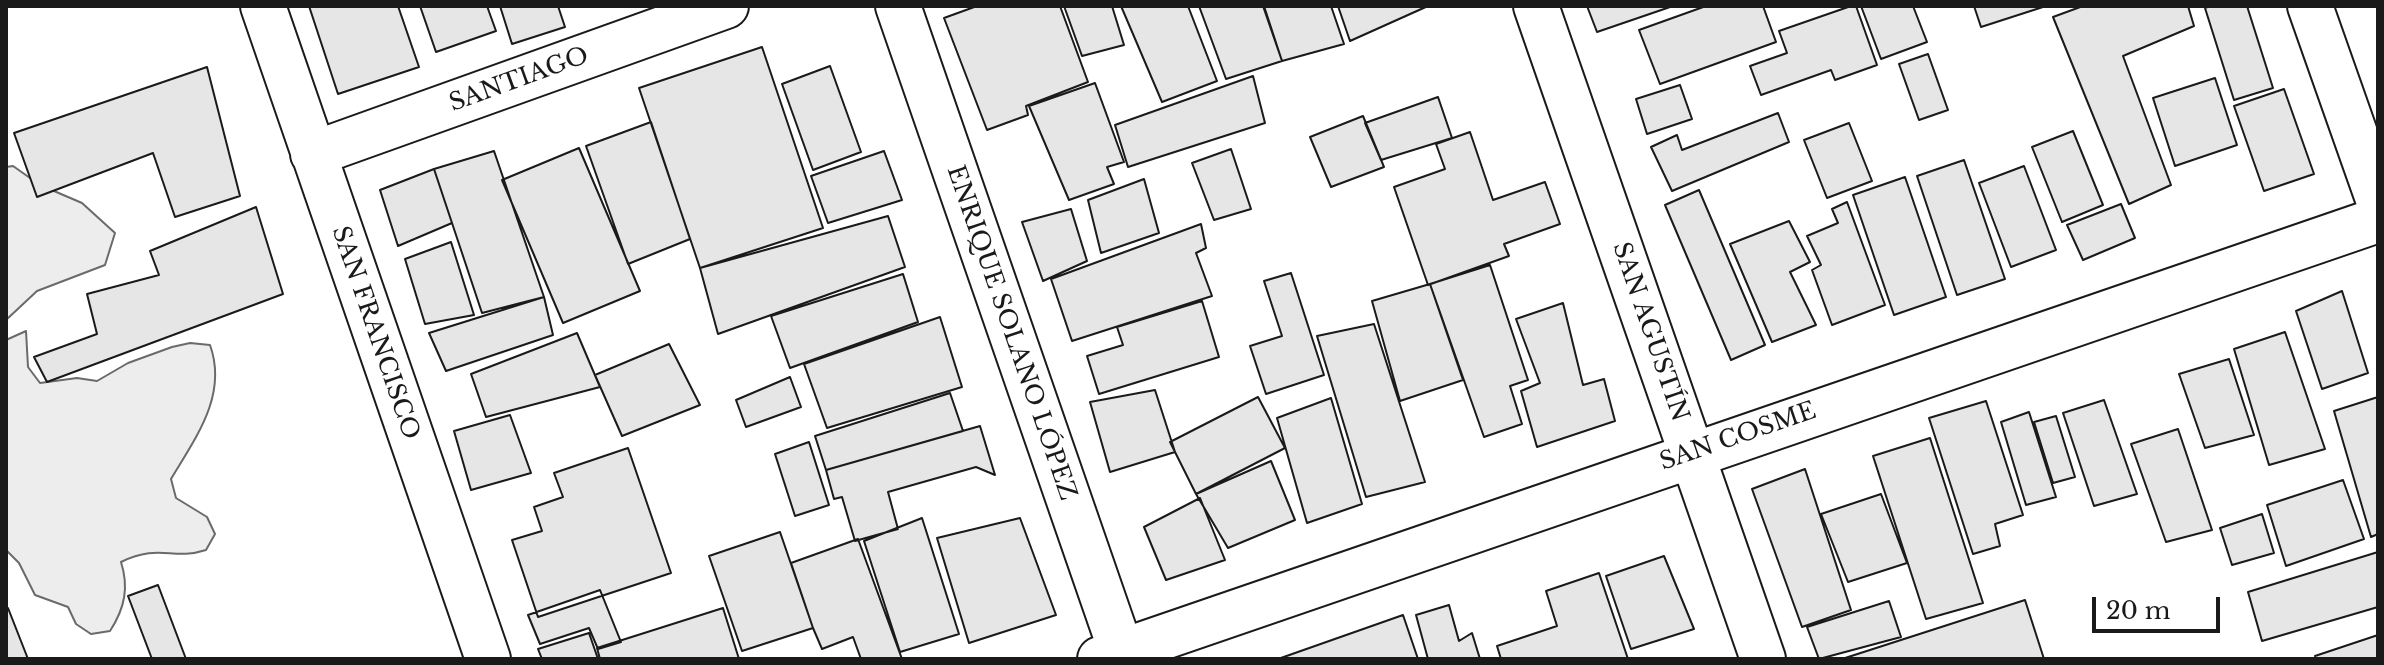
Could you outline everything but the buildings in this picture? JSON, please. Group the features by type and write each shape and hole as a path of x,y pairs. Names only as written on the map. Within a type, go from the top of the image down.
{"street":[{"name":"SAN FRANCISCO","path":"263,6 488,659"},
{"name":"SANTIAGO","path":"313,154 726,6"},
{"name":"ENRIQUE SOLANO LÓPEZ","path":"898,6 1115,657"},
{"name":"SAN AGUSTÍN","path":"1536,6 1763,659"},
{"path":"2310,6 2378,199"},
{"name":"SAN COSME","path":"1115,657 1692,453 2378,220"}],"shaded area":[{"path":"13,166 40,185 82,203 115,233 105,265 37,291 6,320 6,167"},
{"path":"26,331 28,367 40,383 77,378 97,381 128,363 172,347 190,343 210,345 215,363 212,398 199,431 171,479 176,498 207,517 215,534 206,550 184,554 146,554 121,562 125,580 124,597 110,631 91,634 76,624 68,607 35,595 19,563 6,550 6,340"}]}
